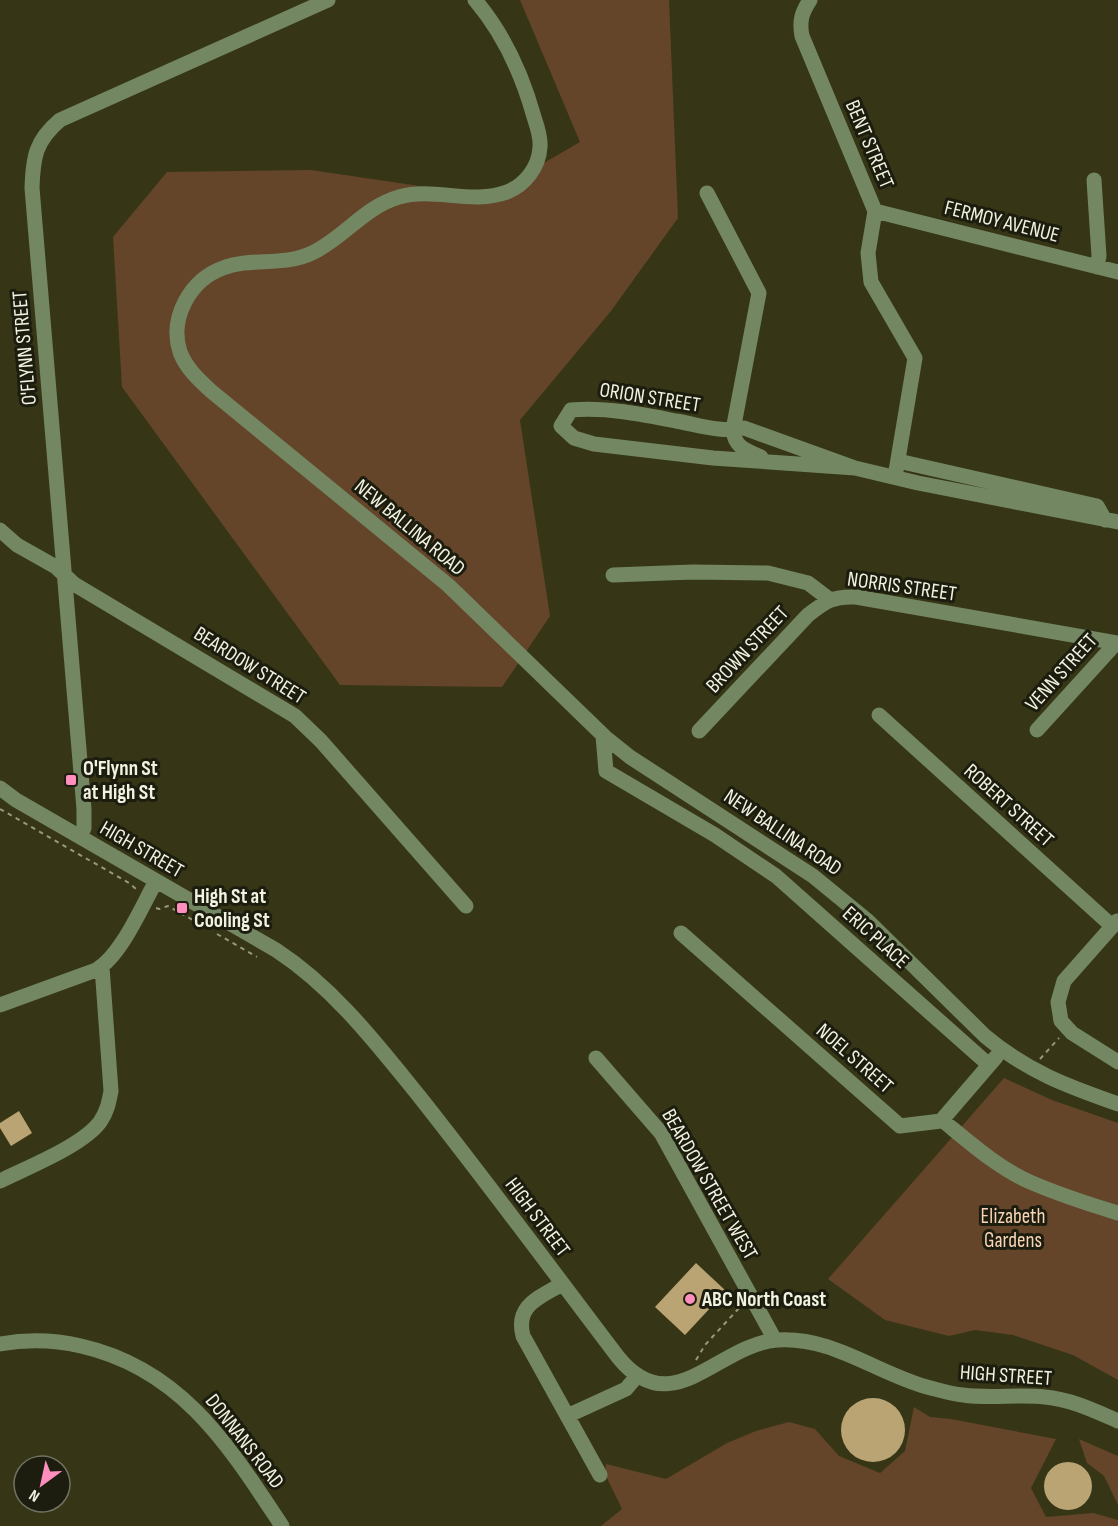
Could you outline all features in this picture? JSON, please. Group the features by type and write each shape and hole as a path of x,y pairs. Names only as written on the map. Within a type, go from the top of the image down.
{"street":[{"name":"O'FLYNN STREET","path":"80,837 84,828 84,809 32,188 35,154 38,145 51,127 65,117 328,0"},
{"name":"NEW BALLINA ROAD","path":"476,0 501,35 525,87 541,145 539,158 532,173 509,192 496,195 476,197 413,194 402,196 372,208 329,243 311,254 291,261 223,268 206,277 189,292 181,310 176,333 181,353 193,374 448,585 603,736 630,757 813,876 868,921 1001,1050 1059,1083 1118,1104"},
{"name":"BENT STREET","path":"810,0 803,10 802,36 876,211 868,253 871,282 915,358 896,477"},
{"path":"1094,180 1099,256 1097,267"},
{"path":"707,193 759,293 733,430 734,440 742,448 768,460"},
{"name":"FERMOY AVENUE","path":"876,211 1118,272"},
{"name":"ORION STREET","path":"855,468 744,428 733,430 593,408 570,410 561,426 574,438 594,444 713,458 768,460 855,468 918,483 1111,521"},
{"path":"898,461 1097,506 1111,521"},
{"name":"BEARDOW STREET","path":"0,530 17,545 56,567 74,584 295,716 321,741 466,906"},
{"name":"NORRIS STREET","path":"613,575 693,572 768,573 808,583 830,599 856,597 1117,643"},
{"name":"BROWN STREET","path":"699,731 808,615 830,599"},
{"name":"VENN STREET","path":"1037,730 1117,643"},
{"name":"ROBERT STREET","path":"879,716 1115,923"},
{"name":"ERIC PLACE","path":"603,736 606,771 715,835 776,876 989,1065"},
{"name":"HIGH STREET","path":"0,788 16,800 298,964 352,1016 462,1150 626,1367 637,1376 654,1384 674,1384 751,1346 775,1340 804,1341 842,1351 925,1387 964,1395 1046,1397 1068,1402 1118,1421"},
{"path":"0,1005 102,967 113,956 156,881"},
{"path":"1115,923 1064,981 1058,1002 1061,1021 1072,1033 1118,1062"},
{"name":"NOEL STREET","path":"681,933 900,1126 942,1120"},
{"path":"0,1181 80,1140 100,1121 108,1107 111,1091 102,967"},
{"path":"1001,1050 942,1120 990,1157 1028,1182 1118,1213"},
{"name":"BEARDOW STREET WEST","path":"596,1059 661,1133 775,1340"},
{"path":"562,1284 525,1309 520,1324 523,1336 600,1475"},
{"name":"DONNANS ROAD","path":"0,1344 14,1341 43,1341 84,1347 105,1352 133,1364 163,1382 185,1398 208,1423 282,1526"},
{"path":"567,1416 626,1389 637,1376"}],"path":[{"path":"0,809 129,883 136,888 135,895"},
{"path":"151,905 159,909 168,906 205,927"},
{"path":"214,932 261,959"},
{"path":"1042,1057 1065,1032"},
{"path":"692,1364 705,1345 740,1306 747,1304 759,1310"}],"green space":[{"path":"520,0 669,0 678,218 611,311 520,420 550,616 502,687 340,685 122,387 113,237 167,172 311,170 487,196 580,142"},
{"name":"Elizabeth Gardens","path":"1004,1078 1052,1100 1118,1123 1118,1380 1073,1355 1013,1335 975,1330 949,1336 885,1320 828,1279"},
{"path":"914,1407 930,1417 1056,1439 1031,1488 1046,1517 1093,1513 1118,1520 1118,1526 601,1526 622,1509 605,1474 606,1464 666,1479 727,1443 756,1431 789,1422 815,1429 839,1456 880,1473 905,1451"},
{"path":"1079,1439 1118,1456 1118,1505 1104,1476 1087,1463"}],"building":[{"path":"19,1111 32,1133 11,1146 0,1128 0,1123"},
{"name":"ABC North Coast","path":"696,1263 726,1291 685,1335 655,1307"},
{"path":"867,1398 879,1398 896,1407 903,1418 905,1430 903,1442 896,1453 879,1462 867,1462 855,1457 846,1448 841,1436 841,1424 846,1412 855,1403"},
{"path":"1068,1462 1085,1469 1092,1486 1085,1503 1068,1510 1051,1503 1044,1486 1051,1469"}],"place":[{"name":"O'Flynn St at High St","path":"71,780"},
{"name":"High St at Cooling St","path":"182,908"},
{"name":"ABC North Coast","path":"690,1299"}]}
